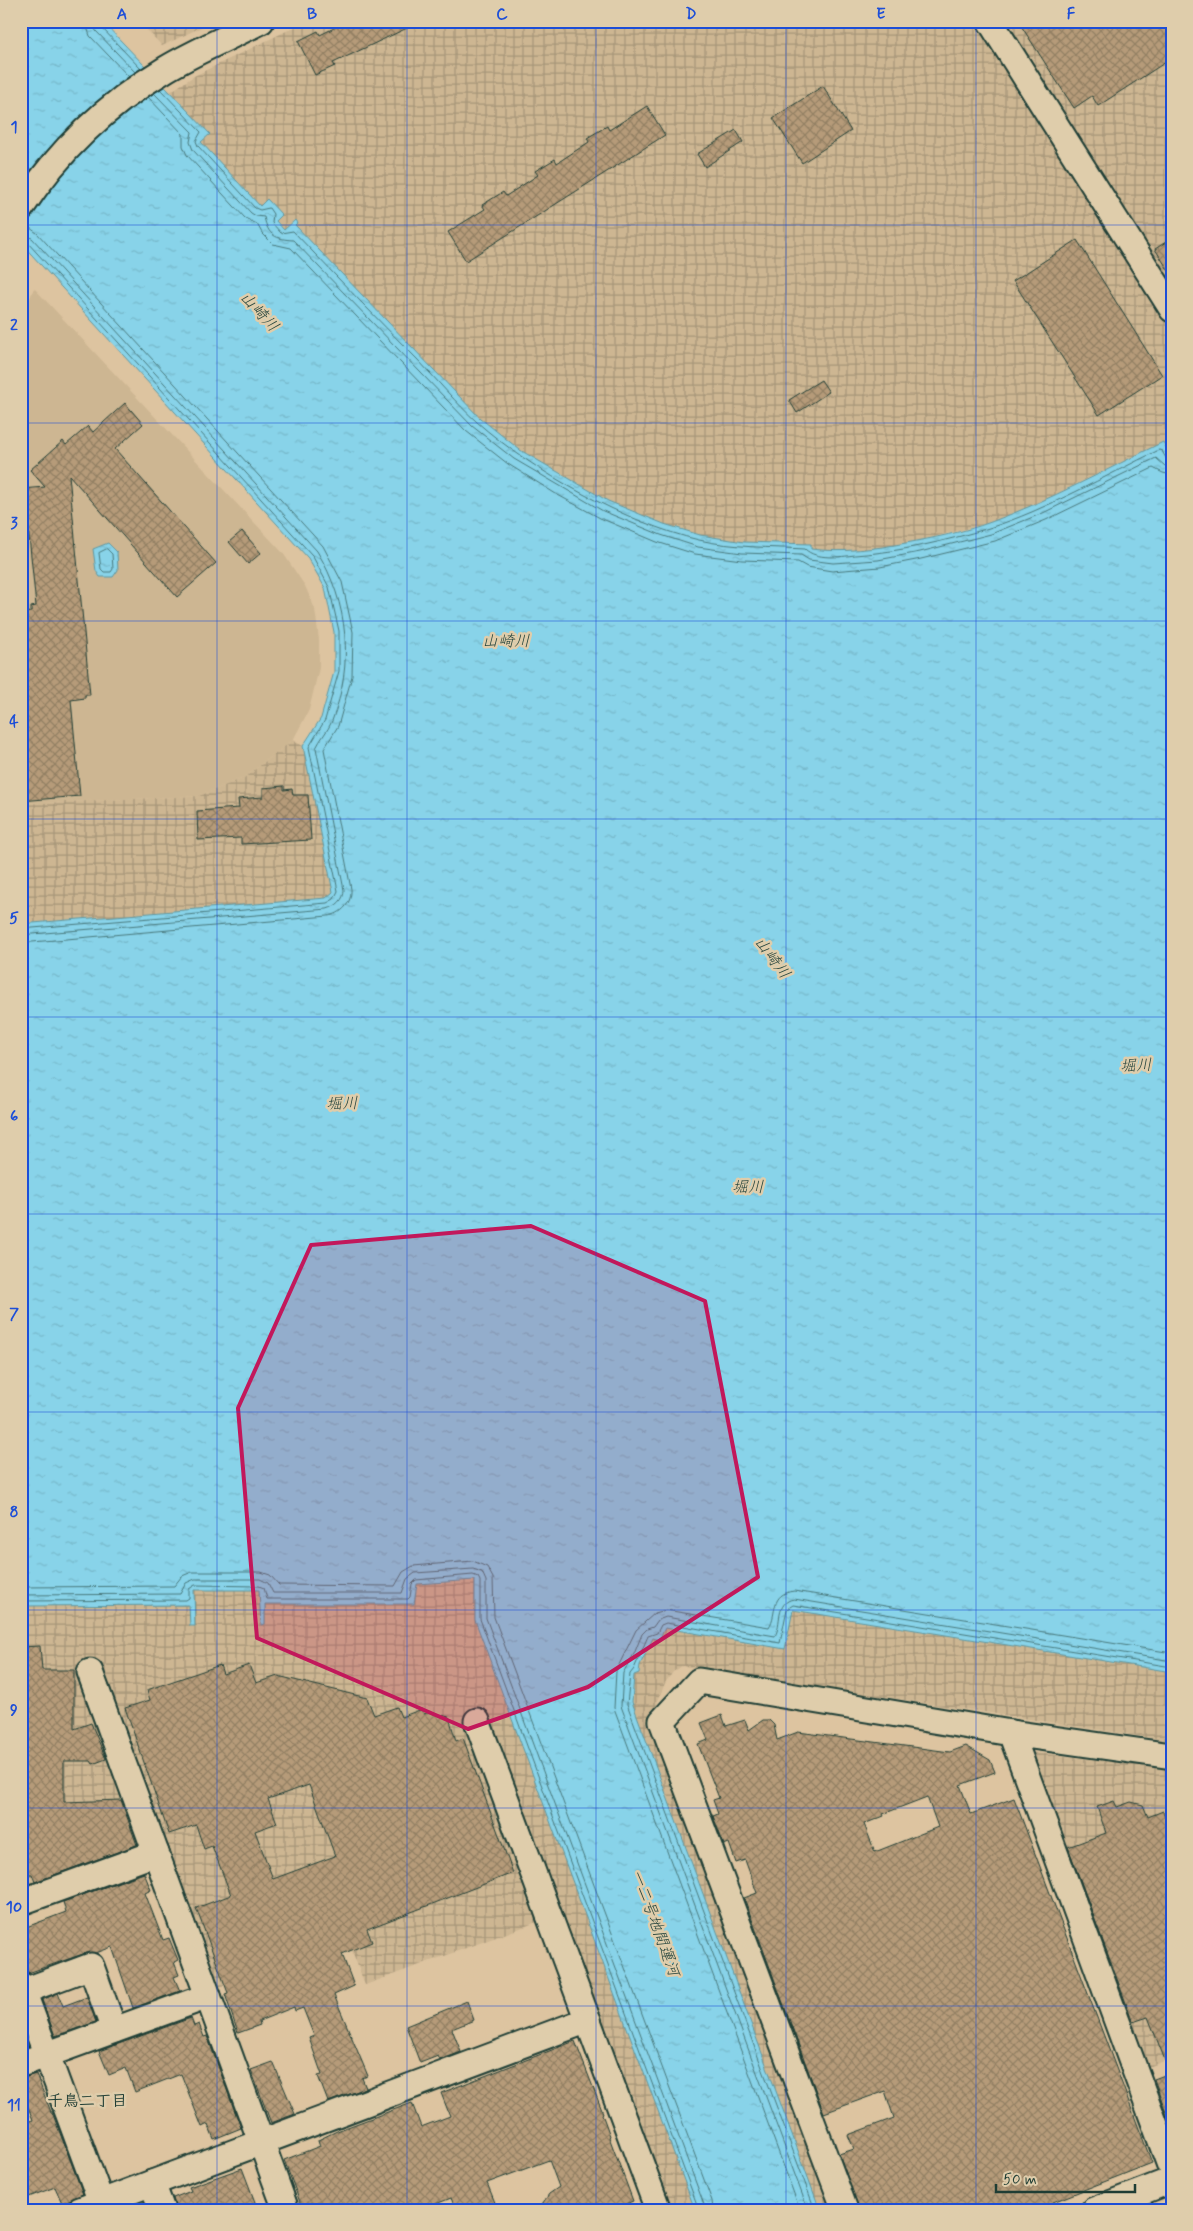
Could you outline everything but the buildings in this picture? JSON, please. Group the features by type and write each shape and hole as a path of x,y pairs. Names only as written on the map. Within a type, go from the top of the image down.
{"street":[{"path":"21,208 72,141 106,111 167,68 261,21"},
{"path":"990,21 1172,309"},
{"path":"90,1672 286,2210"},
{"path":"845,2210 662,1721 699,1681 1011,1733 1172,1756"},
{"path":"477,1720 658,2210"},
{"path":"1011,1733 1172,2171"},
{"path":"21,1902 156,1853"},
{"path":"114,2030 91,1966 22,1988 47,2055 91,2206 588,2020"},
{"path":"21,2064 208,1996"},
{"path":"1094,2210 1172,2180"},
{"path":"152,2183 162,2210"}],"highlighted area":[{"path":"531,1226 705,1301 758,1577 588,1687 468,1729 257,1638 238,1408 311,1245"}],"shaded area":[{"path":"139,21 214,21 162,46"},
{"path":"307,21 1172,21 1172,460 1163,442 1038,503 989,523 876,549 834,552 811,549 811,544 744,542 700,535 664,524 608,501 520,450 480,418 294,225 294,220 284,230 276,220 281,215 267,200 260,206 201,142 209,134 170,92 194,76"},
{"path":"34,288 283,553 305,586 315,609 319,640 319,668 309,710 293,740 244,778 199,796 21,804 21,320"},
{"path":"293,740 303,746 333,892 330,896 326,898 21,924 21,804 199,796 244,778"},
{"path":"475,1580 475,1620 695,2210 671,2210 487,1716 464,1724 537,1922 365,1985 351,1948 338,1943 219,1987 99,1664 76,1672 142,1852 21,1896 21,1606 189,1605 190,1626 194,1626 193,1590 260,1590 261,1625 265,1624 265,1604 414,1604 416,1584"},
{"path":"792,1610 1172,1672 1172,1741 682,1666 673,1672 665,1683 655,1709 658,1723 836,2210 820,2210 632,1702 634,1675 639,1673 640,1665 653,1638 665,1628 785,1649"},
{"path":"1029,1752 1160,1767 1172,1772 1172,2058 1146,2068"}],"water":[{"name":"堀川","path":"21,21 102,21 210,134 201,142 260,206 267,199 282,215 276,221 284,230 295,220 297,223 295,225 480,418 520,450 608,501 664,524 700,535 744,542 811,544 811,549 823,550 870,549 938,537 991,522 1099,474 1163,442 1172,460 1172,1672 793,1610 785,1649 665,1628 659,1640 653,1638 640,1665 639,1673 634,1675 632,1702 820,2210 695,2210 475,1620 475,1580 417,1584 414,1604 265,1604 265,1624 261,1625 259,1590 194,1590 195,1626 190,1626 189,1605 21,1606 21,924 326,898 333,892 303,746 321,718 334,672 334,632 325,588 308,558 21,243"},
{"path":"108,543 117,552 118,570 113,577 100,577 96,571 93,549"}],"district":[{"name":"千鳥二丁目","path":"87,2101"}],"water label":[{"name":"山崎川","path":"259,312"},
{"name":"山崎川","path":"506,641"},
{"name":"山崎川","path":"772,958"},
{"name":"一二号地間運河","path":"655,1923"}]}
